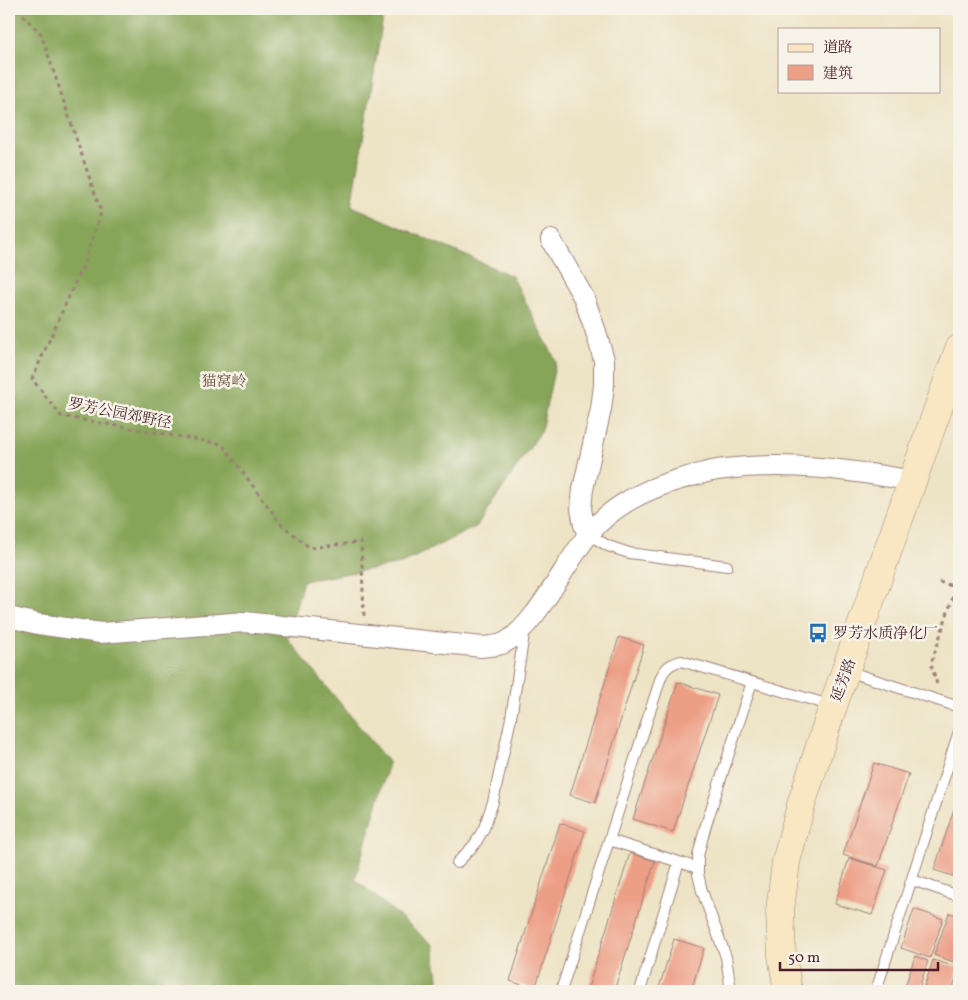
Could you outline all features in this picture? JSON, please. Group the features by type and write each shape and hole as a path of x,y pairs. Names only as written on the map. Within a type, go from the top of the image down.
{"main road":[{"name":"延芳路","path":"788,991 782,956 780,911 786,862 801,805 959,349"}],"street":[{"path":"551,240 584,298 604,360 604,385 601,409 583,489 584,525 588,534"},
{"path":"9,617 38,624 101,633 245,622 482,647 503,644 525,627 588,534 631,498 666,482 723,469 778,465 822,467 914,481"}],"lane":[{"path":"588,534 608,546 629,553 727,566"},
{"path":"457,863 475,844 484,828 493,802 511,718 525,627"},
{"path":"560,991 664,670 680,660 834,706"},
{"path":"846,671 959,708"},
{"path":"731,991 726,957 702,891 698,856 705,828 752,682"},
{"path":"876,991 959,731"},
{"path":"609,840 698,868"},
{"path":"640,991 678,862"},
{"path":"912,880 959,896"}],"path":[{"name":"罗芳公园郊野径","path":"17,9 41,34 101,212 84,263 32,380 62,416 222,444 281,524 310,548 361,542 365,634"},
{"path":"942,702 931,664 959,581"},
{"path":"939,582 958,588"}],"green space":[{"name":"猫窝岭","path":"9,9 389,9 384,12 352,206 512,276 556,361 541,431 477,526 401,564 303,581 287,638 389,763 355,879 433,945 440,991 9,991"}],"building":[{"path":"619,637 644,645 595,803 570,795"},
{"path":"678,682 718,695 673,832 633,819"},
{"path":"874,763 909,774 878,866 843,855"},
{"path":"959,794 959,878 934,870"},
{"path":"560,823 585,831 535,989 510,981"},
{"path":"630,853 655,861 614,991 587,991"},
{"path":"849,858 887,870 872,915 835,904"},
{"path":"914,909 943,919 930,958 901,948"},
{"path":"949,913 959,916 959,964 934,955"},
{"path":"674,939 704,948 691,991 658,991"},
{"path":"915,956 928,961 918,991 905,987"},
{"path":"933,960 959,968 952,991 923,991"}],"place":[{"name":"罗芳水质净化厂","path":"818,633"}]}
